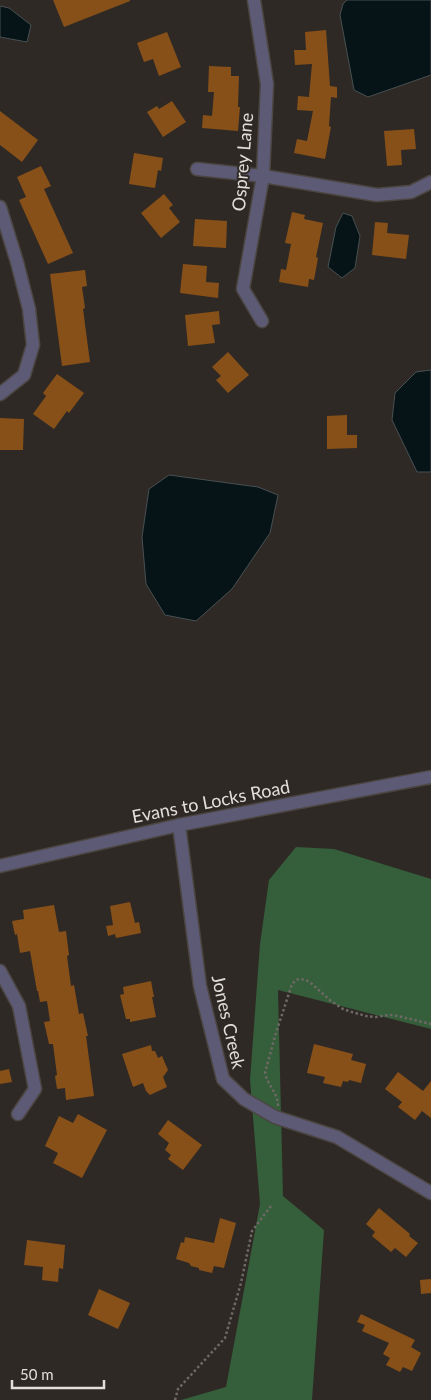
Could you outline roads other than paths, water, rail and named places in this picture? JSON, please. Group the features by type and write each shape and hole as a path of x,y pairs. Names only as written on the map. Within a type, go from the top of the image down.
{"street":[{"name":"Osprey Lane","path":"254,0 267,84 263,176 243,289 262,321"},
{"path":"197,169 263,176 377,195 411,192 431,182"},
{"path":"0,207 18,262 29,309 33,345 24,375 0,394"},
{"name":"Evans to Locks Road","path":"0,866 179,824 431,778"},
{"name":"Jones Creek","path":"179,824 200,986 223,1079 244,1099 275,1117 337,1137 431,1193"},
{"path":"0,971 19,1006 35,1089 18,1114"}]}
